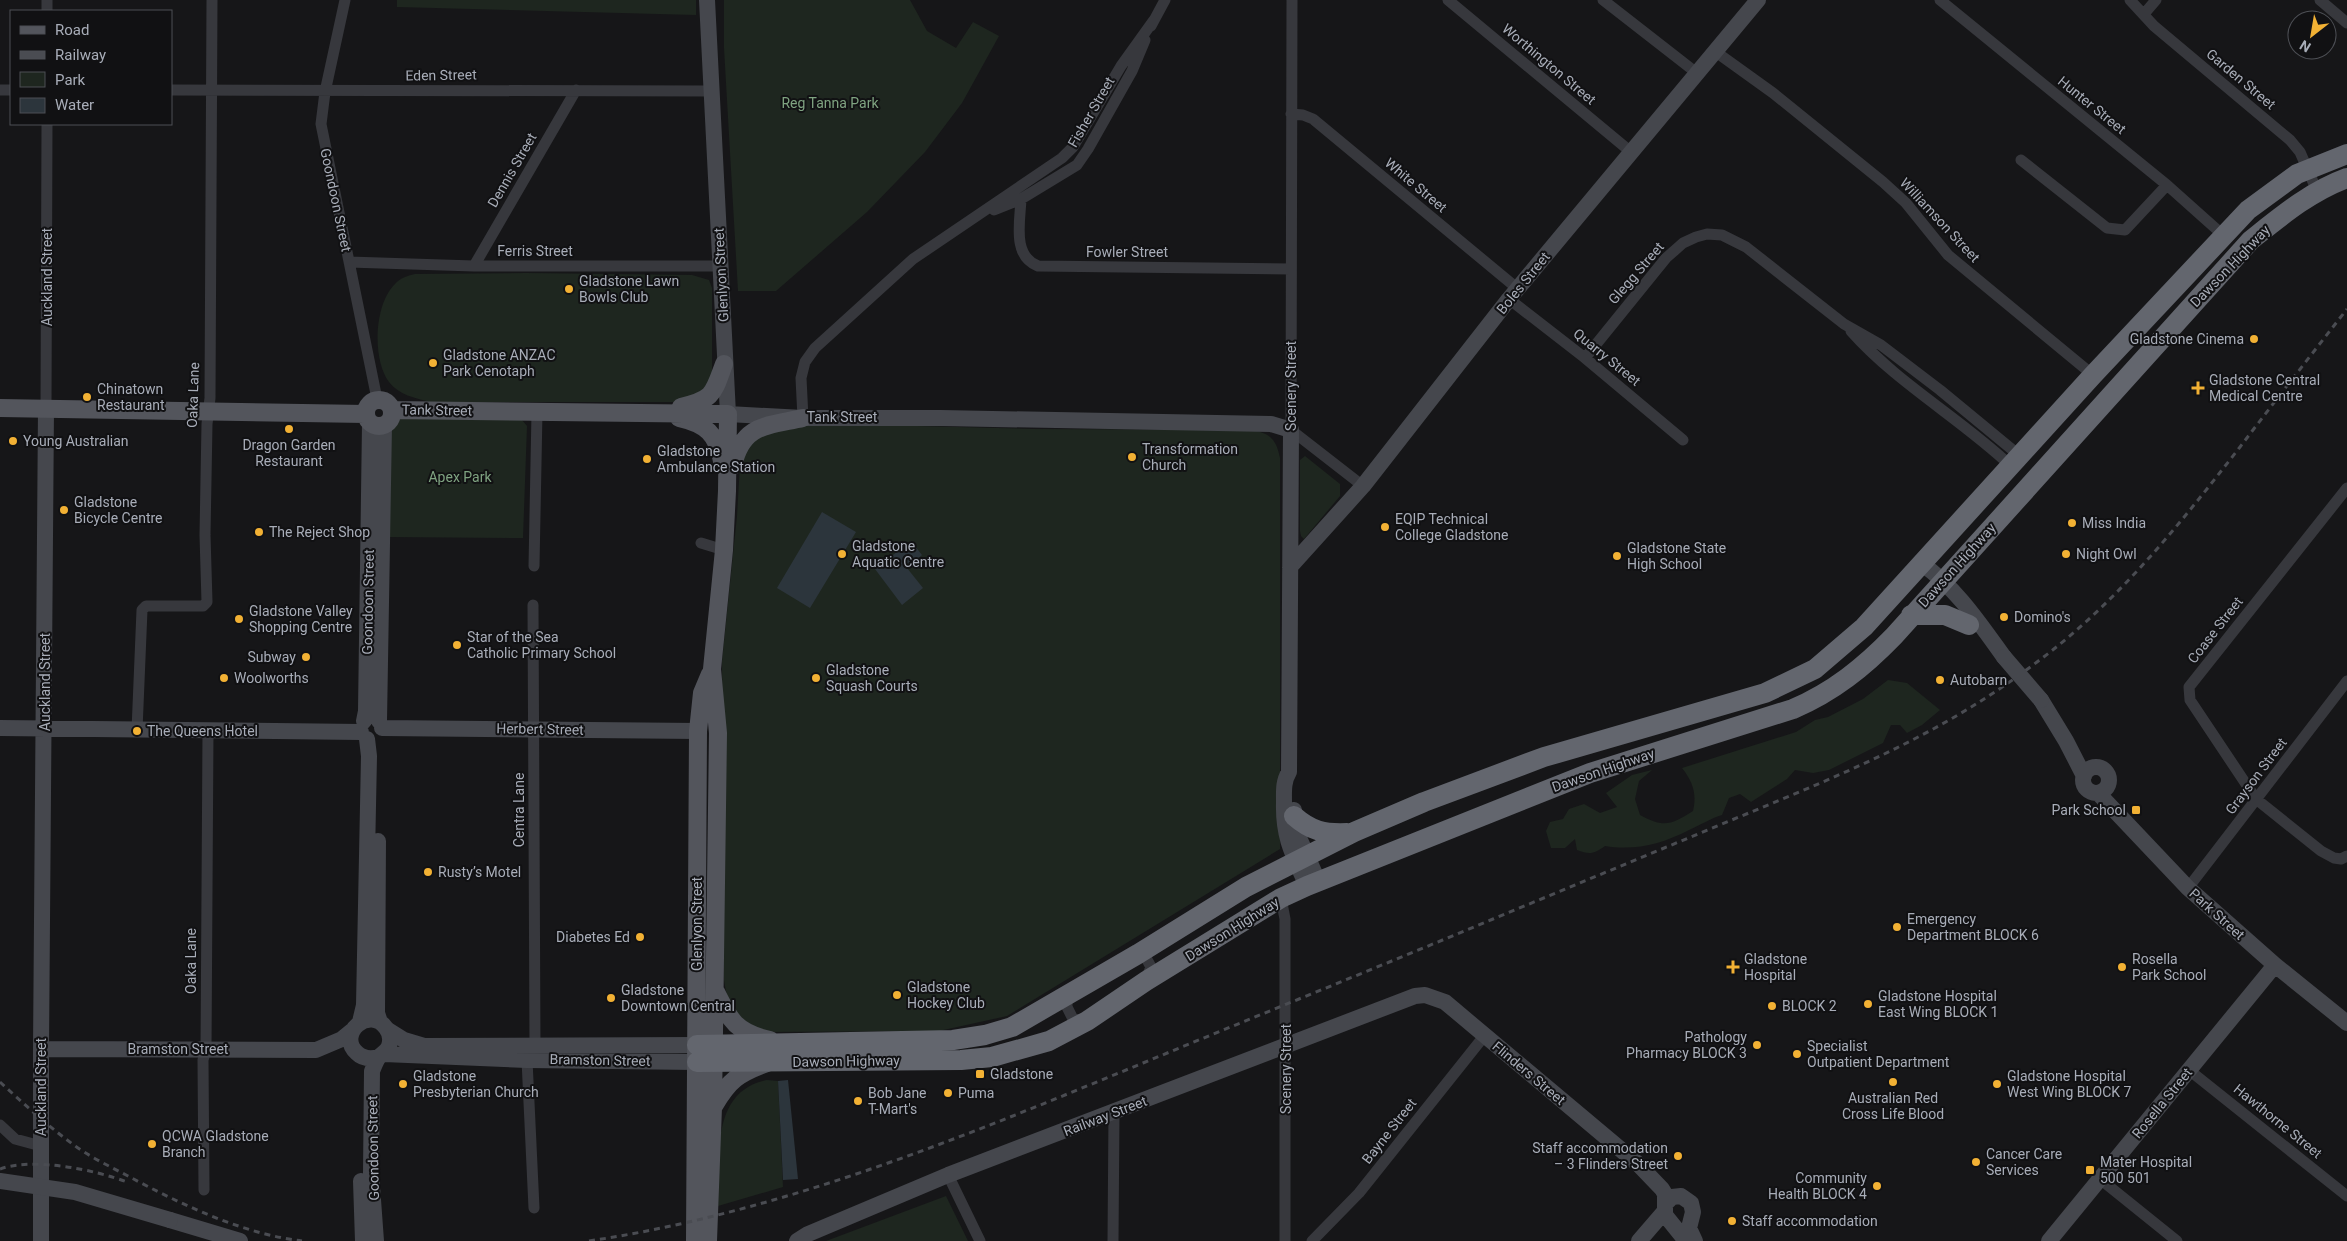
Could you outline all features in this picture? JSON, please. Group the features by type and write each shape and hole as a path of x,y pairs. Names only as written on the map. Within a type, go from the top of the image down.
{"highway":[{"name":"Dawson Highway","path":"706,1053 788,1044 952,1040 985,1035 1012,1027 1138,954 1212,906 1354,832 1424,802 1544,757 1746,700 1782,686 1815,669 1844,645 2248,210 2274,189 2308,169 2347,154"},
{"name":"Dawson Highway","path":"706,1053 770,1062 960,1060 992,1057 1049,1041 1087,1021 1146,981 1281,898 1590,773 1813,701 1830,691 1866,664 2231,260 2278,218 2317,191 2347,178"},
{"path":"1911,615 1945,615 1969,625"},
{"path":"1294,816 1306,827 1321,833 1354,832"}],"main road":[{"path":"657,413 708,399 715,389 724,364"},
{"path":"377,399 370,403 378,418"},
{"name":"Tank Street","path":"0,408 208,412 378,418 537,412 728,414"},
{"path":"657,413 691,421 713,434 720,449 727,491"},
{"name":"Glenlyon Street","path":"695,1241 706,1053 714,987 718,733 712,669 724,550 728,414"},
{"path":"727,491 737,450 742,441 766,426 803,418"},
{"name":"Glenlyon Street","path":"708,1241 714,1107 706,1053 698,731 702,693 712,669"},
{"path":"714,987 727,1014 744,1032 753,1037 788,1044"},
{"path":"714,1107 732,1080 744,1072 770,1062"}],"street":[{"name":"Oaka Lane","path":"138,730 142,610 146,606 203,606 207,602 205,528 213,90 212,0"},
{"name":"Goondoon Street","path":"345,0 325,92 321,124 377,399"},
{"name":"Glenlyon Street","path":"707,0 710,91 728,414"},
{"name":"Fisher Street","path":"972,220 1021,199 1070,170 1082,159 1132,71 1154,20 1165,0"},
{"name":"Scenery Street","path":"1292,0 1289,772 1284,781 1283,822 1287,841 1301,858 1313,884"},
{"name":"Worthington Street","path":"1448,0 1631,152"},
{"path":"1603,0 1698,74"},
{"path":"1614,9 1623,0"},
{"name":"Boles Street","path":"1290,567 1363,486 1513,294 1758,0"},
{"name":"Hunter Street","path":"1940,0 2167,185 2223,235"},
{"name":"Garden Street","path":"2130,0 2154,26 2290,140 2300,152 2317,191"},
{"path":"2144,14 2156,0"},
{"path":"2320,0 2347,23"},
{"name":"Fisher Street","path":"803,418 801,378 809,354 913,259 1062,158 1073,147 1121,66 1154,20"},
{"name":"Williamson Street","path":"1716,52 1773,93 1889,187 1906,203 1948,255 2093,375"},
{"name":"Eden Street","path":"172,90 325,92 444,89 710,91"},
{"name":"Dennis Street","path":"474,266 576,90"},
{"name":"White Street","path":"1291,114 1303,115 1313,119 1513,294"},
{"name":"Auckland Street","path":"41,1241 47,125"},
{"path":"2021,160 2106,228 2125,230 2167,185"},
{"name":"Fowler Street","path":"1021,199 1020,248 1027,260 1038,266 1291,269"},
{"name":"Glegg Street","path":"1586,358 1666,258 1683,243 1706,234 1722,236 1746,247 1844,324 1872,355 2016,461"},
{"name":"Ferris Street","path":"349,262 474,266 721,266"},
{"name":"Quarry Street","path":"1513,294 1683,440"},
{"path":"534,566 537,412"},
{"name":"Tank Street","path":"728,414 803,418 951,418 1271,424 1291,430"},
{"name":"Goondoon Street","path":"357,1026 364,1005 378,418"},
{"path":"1291,430 1363,486"},
{"name":"Coase Street","path":"2347,488 2189,687 2190,700 2256,799 2321,850 2334,858 2341,859 2347,856"},
{"path":"701,543 724,550"},
{"path":"1921,563 2004,657"},
{"path":"1939,584 1969,625 2004,657"},
{"name":"Centra Lane","path":"533,605 534,729 531,1053 534,1208"},
{"name":"Park Street","path":"2004,657 2041,700 2088,772 2086,789 2102,790 2126,822 2188,888 2275,965 2347,1023"},
{"name":"Grayson Street","path":"2188,888 2347,681"},
{"name":"Herbert Street","path":"0,728 208,731 534,729 698,731"},
{"name":"Goondoon Street","path":"372,730 379,765 377,1012 384,1026"},
{"name":"Oaka Lane","path":"204,1190 208,731"},
{"name":"Scenery Street","path":"1289,772 1294,780 1294,816 1301,858"},
{"name":"Scenery Street","path":"1281,898 1285,919 1284,1241"},
{"path":"1138,954 1145,956 1151,967 1146,981"},
{"name":"Rosella Street","path":"2049,1241 2275,965"},
{"name":"Flinders Street","path":"1415,996 1425,995 1445,1002 1638,1164 1662,1189 1665,1194 1667,1213 1686,1241"},
{"path":"1068,996 1067,1007 1074,1019 1087,1021"},
{"name":"Railway Street","path":"797,1241 808,1234 948,1175 1114,1113 1415,996"},
{"path":"367,1020 384,1026 390,1040 371,1056 352,1046 357,1026 367,1020"},
{"name":"Bramston Street","path":"41,1048 316,1050 336,1042 357,1026"},
{"name":"Bramston Street","path":"384,1026 404,1040 424,1046 531,1053"},
{"name":"Bayne Street","path":"1312,1241 1359,1193 1484,1035"},
{"name":"Bramston Street","path":"316,1050 323,1055 371,1056 531,1053 706,1053"},
{"name":"Goondoon Street","path":"370,1240 371,1056"},
{"name":"Hawthorne Street","path":"2190,1070 2347,1196"},
{"path":"1113,1241 1114,1113"},
{"path":"0,1126 15,1139 42,1146"},
{"path":"948,1175 980,1241"},
{"path":"2100,1179 2177,1241"},
{"path":"0,1182 67,1190 240,1241"},
{"name":"Flinders Street","path":"1667,1213 1685,1197 1691,1203 1692,1217 1689,1228 1695,1241"},
{"path":"1639,1241 1667,1213 1681,1224 1692,1217"}],"green space":[{"path":"397,0 696,0 696,15 397,7"},
{"name":"Reg Tanna Park","path":"724,0 910,0 927,31 956,48 973,22 999,36 962,103 925,152 867,212 776,291 738,291 724,48"},
{"path":"415,274 692,275 709,280 712,288 712,380 707,390 684,402 430,402 402,393 389,382 380,360 378,347 379,318 388,293 399,280"},
{"name":"Apex Park","path":"402,417 522,420 527,426 523,538 388,537 391,434 393,427"},
{"path":"797,423 1034,429 1252,430 1264,433 1272,438 1277,446 1280,458 1280,849 1007,1016 939,1031 764,1032 741,1017 728,999 724,980 722,661 737,516 740,464 751,439"},
{"path":"1305,456 1340,484 1340,496 1304,539 1300,531 1300,460"},
{"path":"1888,680 1907,683 1940,710 1922,725 1907,733 1900,725 1891,725 1883,743 1829,770 1813,773 1795,770 1787,779 1751,802 1740,794 1729,798 1722,815 1658,843 1627,848 1605,846 1598,851 1585,853 1577,850 1575,839 1565,848 1551,848 1546,831 1550,822 1563,819 1569,809 1584,804 1600,813 1617,807 1606,793 1632,775 1652,770 1639,781 1635,799 1640,815 1655,822 1673,822 1693,811 1695,799 1689,778 1682,768 1796,732 1815,720 1828,717 1863,699"},
{"path":"767,1080 778,1081 783,1187 718,1206 719,1149 727,1113 735,1098 748,1087"},
{"path":"946,1196 968,1241 826,1241"}],"water":[{"path":"822,512 856,532 810,608 777,588"},
{"path":"911,541 922,555 907,568 923,588 902,605 875,569"},
{"path":"788,1080 798,1179 783,1180 778,1081"}],"railway":[{"path":"589,1241 661,1228 732,1211 871,1169 940,1144 1075,1091 1779,801 1893,750 1930,731 2002,687 2037,662 2066,639 2121,588 2194,505 2347,309"},
{"path":"0,1082 68,1140 84,1152 109,1166 190,1207 235,1225 257,1232 302,1241"},
{"path":"0,1169 30,1164 64,1166 98,1173 127,1182"}],"place":[{"name":"Gladstone Lawn Bowls Club","path":"569,289"},
{"name":"Gladstone Cinema","path":"2254,339"},
{"name":"Gladstone ANZAC Park Cenotaph","path":"433,363"},
{"name":"Gladstone Central Medical Centre","path":"2198,388"},
{"name":"Chinatown Restaurant","path":"87,397"},
{"name":"Dragon Garden Restaurant","path":"289,429"},
{"name":"Young Australian","path":"13,441"},
{"name":"Transformation Church","path":"1132,457"},
{"name":"Gladstone Ambulance Station","path":"647,459"},
{"name":"Gladstone Bicycle Centre","path":"64,510"},
{"name":"Miss India","path":"2072,523"},
{"name":"EQIP Technical College Gladstone","path":"1385,527"},
{"name":"The Reject Shop","path":"259,532"},
{"name":"Gladstone Aquatic Centre","path":"842,554"},
{"name":"Night Owl","path":"2066,554"},
{"name":"Gladstone State High School","path":"1617,556"},
{"name":"Domino's","path":"2004,617"},
{"name":"Gladstone Valley Shopping Centre","path":"239,619"},
{"name":"Star of the Sea Catholic Primary School","path":"457,645"},
{"name":"Subway","path":"306,657"},
{"name":"Woolworths","path":"224,678"},
{"name":"Gladstone Squash Courts","path":"816,678"},
{"name":"Autobarn","path":"1940,680"},
{"name":"The Queens Hotel","path":"137,731"},
{"name":"Park School","path":"2136,810"},
{"name":"Rusty’s Motel","path":"428,872"},
{"name":"Emergency Department BLOCK 6","path":"1897,927"},
{"name":"Diabetes Ed","path":"640,937"},
{"name":"Gladstone Hospital","path":"1733,967"},
{"name":"Rosella Park School","path":"2122,967"},
{"name":"Gladstone Hockey Club","path":"897,995"},
{"name":"Gladstone Downtown Central","path":"611,998"},
{"name":"Gladstone Hospital East Wing BLOCK 1","path":"1868,1004"},
{"name":"BLOCK 2","path":"1772,1006"},
{"name":"Pathology Pharmacy BLOCK 3","path":"1757,1045"},
{"name":"Specialist Outpatient Department","path":"1797,1054"},
{"name":"Gladstone","path":"980,1074"},
{"name":"Australian Red Cross Life Blood","path":"1893,1082"},
{"name":"Gladstone Presbyterian Church","path":"403,1084"},
{"name":"Gladstone Hospital West Wing BLOCK 7","path":"1997,1084"},
{"name":"Puma","path":"948,1093"},
{"name":"Bob Jane T-Mart's","path":"858,1101"},
{"name":"QCWA Gladstone Branch","path":"152,1144"},
{"name":"Staff accommodation – 3 Flinders Street","path":"1678,1156"},
{"name":"Cancer Care Services","path":"1976,1162"},
{"name":"Mater Hospital 500 501","path":"2090,1170"},
{"name":"Community Health BLOCK 4","path":"1877,1186"},
{"name":"Staff accommodation","path":"1732,1221"}]}
